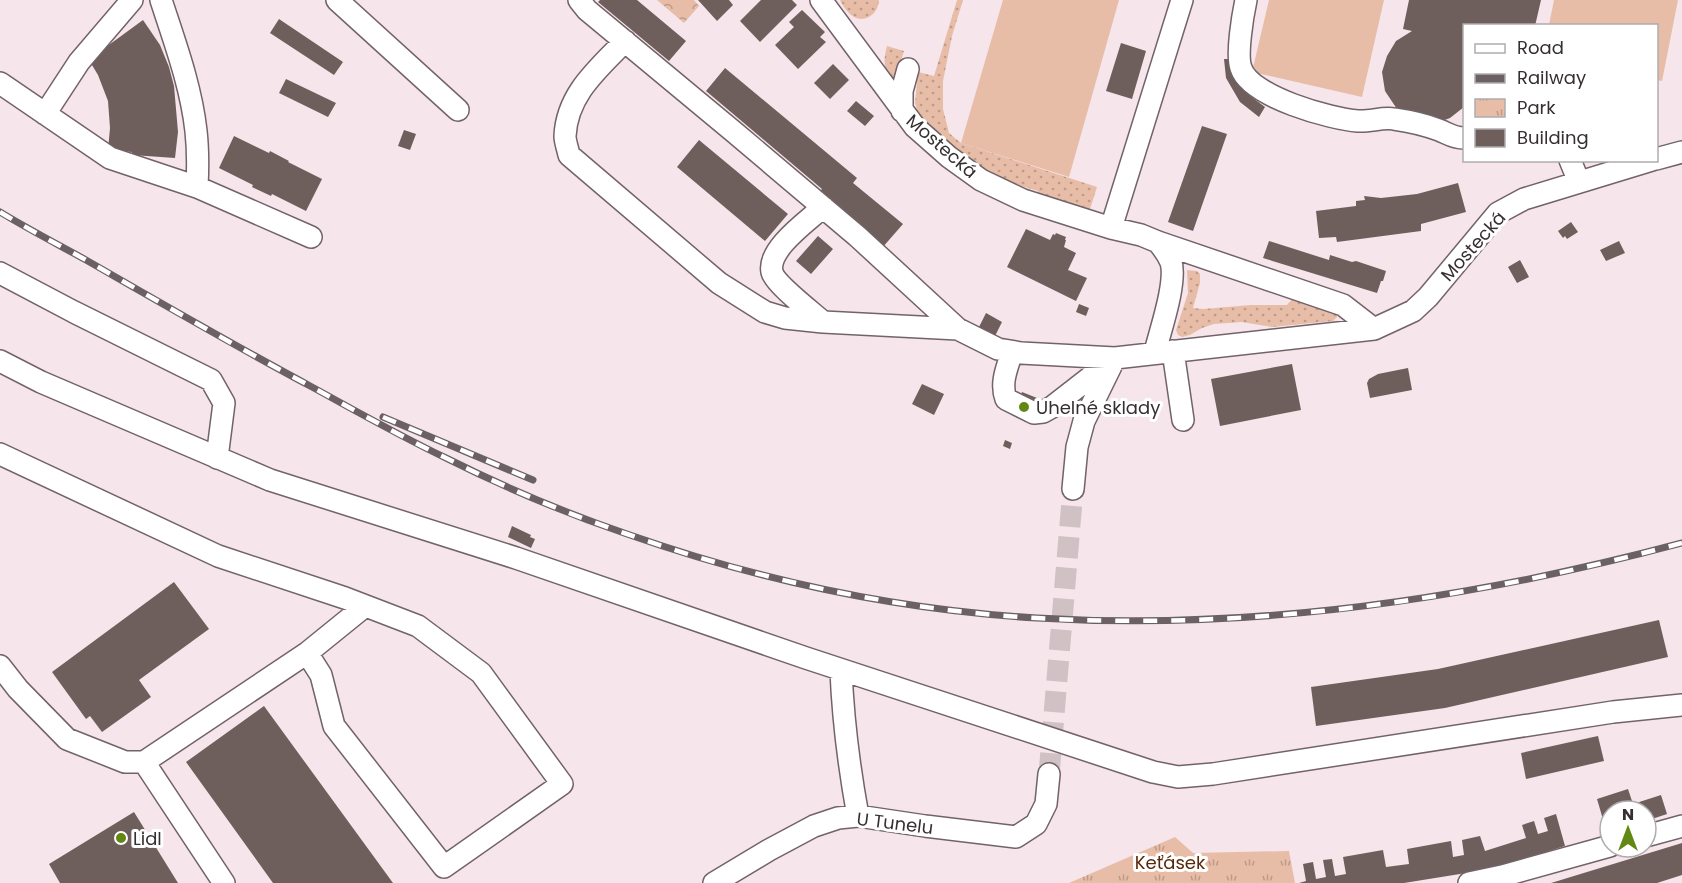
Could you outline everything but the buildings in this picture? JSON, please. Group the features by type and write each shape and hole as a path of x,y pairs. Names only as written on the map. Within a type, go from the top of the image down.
{"street":[{"path":"45,114 79,62 132,0"},
{"path":"161,0 190,95 196,130 197,187"},
{"path":"338,0 458,110"},
{"path":"579,0 587,10 857,236 958,329"},
{"name":"Mostecká","path":"821,0 915,127 981,180 1023,200 1111,228 1141,235 1343,305 1374,329"},
{"path":"1111,228 1182,0"},
{"path":"1246,0 1240,52 1241,68 1247,78 1258,88 1284,102 1317,112 1355,121 1394,119 1439,130 1455,138 1463,138"},
{"path":"625,41 585,83 570,108 565,138 569,155 719,283 765,312 785,318 824,322 958,329"},
{"path":"902,111 902,91 908,69"},
{"path":"0,83 110,158 197,187 311,237"},
{"path":"1658,158 1682,152"},
{"path":"1571,162 1579,182"},
{"name":"Mostecká","path":"958,329 998,349 1012,352 1116,358 1374,329 1413,311 1428,297 1498,213 1524,199 1645,162"},
{"path":"823,207 783,244 774,257 772,272 778,282 824,322"},
{"path":"1158,242 1171,263 1164,352 1183,420"},
{"path":"0,273 211,380 224,403 217,458"},
{"path":"1012,352 1004,378 1006,399 1038,413 1052,407 1116,358"},
{"path":"1073,489 1077,447 1084,421 1116,358"},
{"path":"0,361 41,382 270,480 516,558 841,670 1153,772 1178,777 1213,774 1613,712 1682,705"},
{"path":"0,454 218,556 418,626 481,673 562,784 444,867 334,726 321,675 307,653"},
{"path":"0,666 18,689 67,739 125,762 144,762 307,653 365,606"},
{"path":"841,670 843,716 858,816"},
{"path":"144,762 224,883"},
{"name":"U Tunelu","path":"714,883 813,826 838,818 858,816 1016,837 1036,824 1046,804 1049,774"},
{"path":"1658,833 1682,826"},
{"path":"1469,883 1504,880 1598,850"}],"green space":[{"path":"657,0 694,0 699,6 684,23"},
{"path":"840,0 879,0 872,15 863,19 853,16"},
{"path":"957,0 963,0 952,36 943,81 943,109 949,133 961,143 1097,187 1089,212 1037,196 1038,191 1021,186 1018,190 983,178 919,116 915,103 918,72 934,76"},
{"path":"1003,0 1119,0 1069,177 961,143"},
{"path":"1269,0 1384,0 1362,97 1252,72"},
{"path":"1554,0 1678,0 1662,81 1658,80 1658,24 1549,24"},
{"path":"887,46 904,51 894,81 885,65"},
{"path":"1187,270 1197,271 1200,274 1200,283 1193,308 1287,305 1296,295 1338,312 1337,317 1333,321 1272,327 1242,322 1214,324 1182,337 1176,330 1188,293"},
{"name":"Keťásek","path":"1175,837 1193,853 1289,851 1295,883 1069,883"}],"tunnel":[{"path":"1049,774 1073,489"}],"railway":[{"path":"0,212 283,372 412,441 490,479 627,534 727,565 829,590 881,600 985,614 1119,621 1200,620 1282,615 1443,595 1603,563 1682,543"},
{"path":"383,417 533,480"}],"place":[{"name":"Uhelné sklady","path":"1024,407"},
{"name":"Lidl","path":"121,838"}]}
